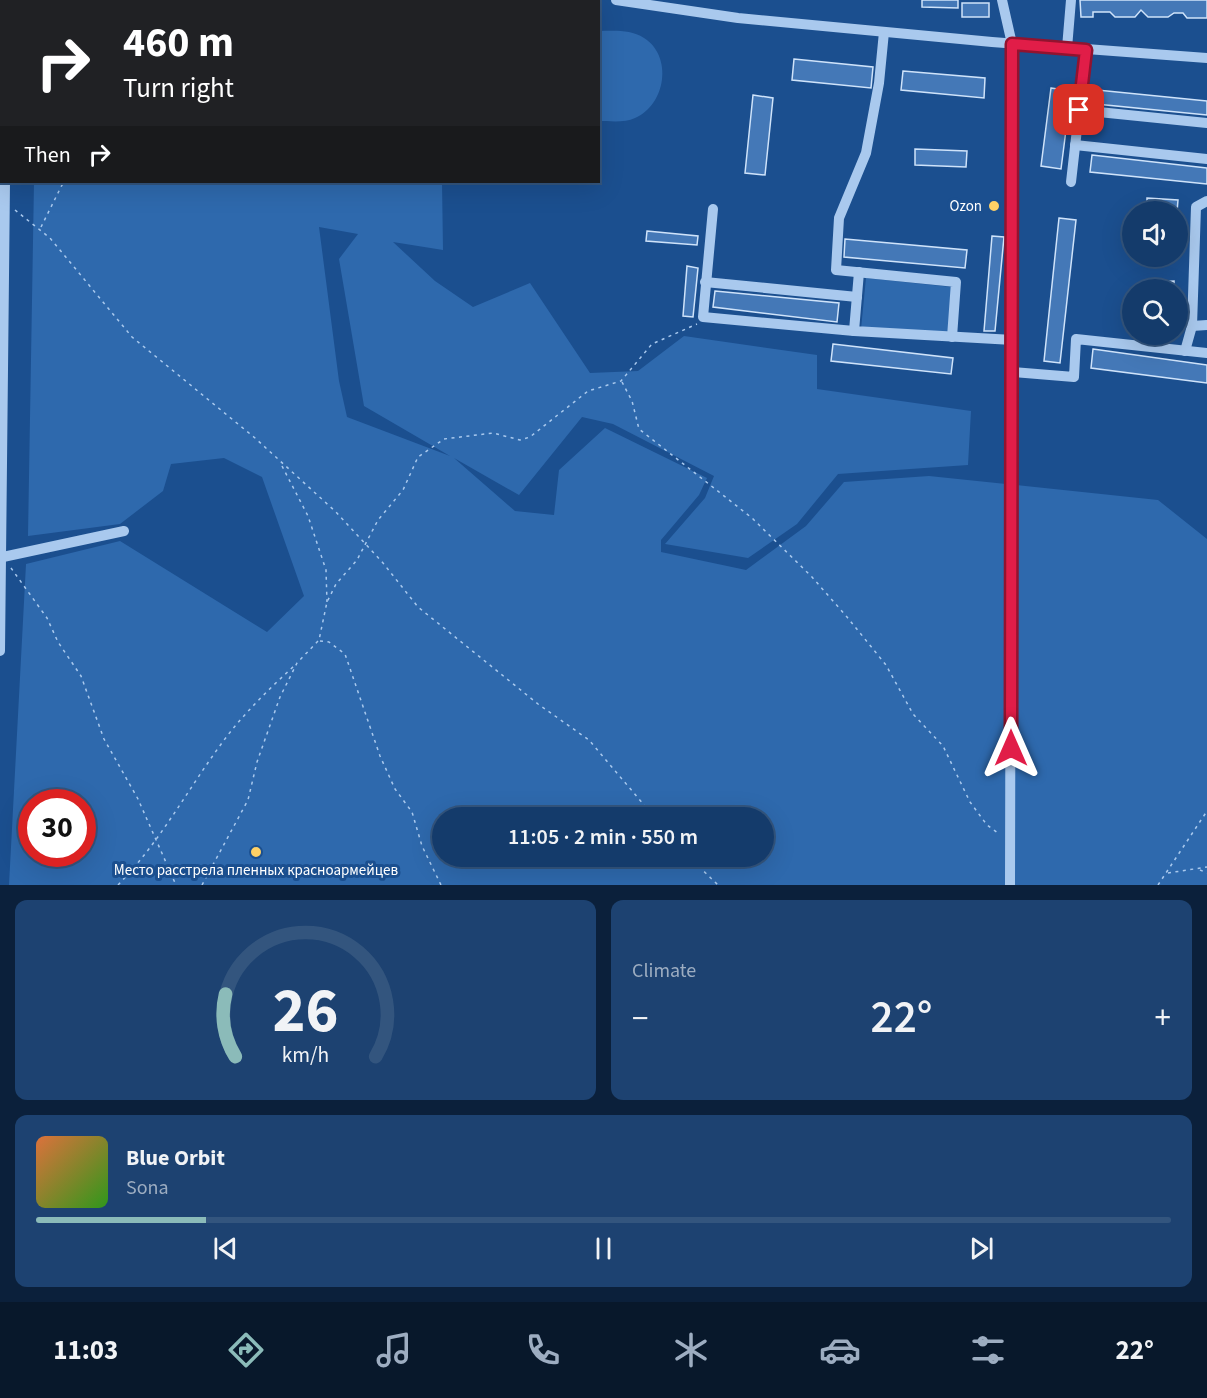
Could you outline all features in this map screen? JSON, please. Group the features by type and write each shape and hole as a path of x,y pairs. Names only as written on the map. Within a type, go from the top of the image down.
{"street":[{"path":"616,0 738,18 1012,44 1207,57"},
{"path":"1002,0 1012,44 1010,885"},
{"path":"1067,48 1071,0"},
{"path":"884,32 879,83 866,153 852,190 842,205 837,235 836,270 956,282 952,337"},
{"path":"1071,182 1086,50"},
{"path":"1079,110 1207,123"},
{"path":"1075,145 1207,159"},
{"path":"0,651 3,557 5,183"},
{"path":"1185,351 1192,326 1196,207 1207,201"},
{"path":"713,209 703,316 854,331 1012,340"},
{"path":"854,331 859,272"},
{"path":"705,282 857,297"},
{"path":"1192,326 1207,325"},
{"path":"1013,372 1074,377 1076,339 1207,353"},
{"path":"3,557 124,531"}],"path":[{"path":"40,228 62,185 65,183"},
{"path":"5,203 40,228 132,337 255,438 281,465 336,512 418,607 530,697 589,740 646,807"},
{"path":"327,602 336,584 357,560 378,520 403,490 418,458 444,439 493,433 520,440 530,437 548,420 588,391 621,381 652,344 694,327 703,316"},
{"path":"621,381 632,401 639,429 752,518 812,577 847,617 886,665 913,714 943,746 970,802 987,825 1010,841"},
{"path":"118,885 156,840 218,748 252,705 319,640 327,602 326,570 308,516 281,465"},
{"path":"3,557 26,586 81,676 104,739 138,799 176,885"},
{"path":"319,640 329,642 345,654 380,756 395,789 412,812 422,846 441,885"},
{"path":"202,885 248,800 257,762 280,697 297,663"},
{"path":"1158,885 1207,811"},
{"path":"699,867 718,885"},
{"path":"1168,873 1207,867"},
{"path":"1199,869 1207,873"}],"shaded area":[{"path":"600,31 622,31 639,35 653,46 662,68 662,80 654,103 645,112 631,120 600,121"},
{"path":"34,183 442,183 443,250 393,242 435,281 473,307 530,283 590,373 638,371 684,336 817,355 817,389 971,411 968,465 838,474 797,524 748,558 665,544 705,498 714,476 613,424 582,417 519,495 454,458 515,511 554,515 559,470 605,428 707,478 699,495 661,540 661,552 746,570 806,526 844,482 929,476 1158,500 1207,539 1207,885 9,885 26,564 120,541 267,632 304,596 262,477 224,458 171,464 163,491 120,524 28,536","holes":["319,227 358,234 339,259 364,406 450,456 347,417 339,381"]},
{"path":"866,278 952,287 949,333 861,329"}],"building":[{"path":"922,0 958,0 958,8 922,7"},
{"path":"1080,0 1207,0 1207,18 1187,18 1183,13 1174,13 1168,17 1148,17 1141,10 1135,17 1115,17 1110,12 1093,12 1093,17 1081,17"},
{"path":"962,3 989,3 989,17 962,17"},
{"path":"794,59 873,67 871,88 792,80"},
{"path":"903,71 985,78 984,98 901,90"},
{"path":"1051,88 1071,91 1061,169 1041,166"},
{"path":"1097,90 1207,101 1207,115 1096,104"},
{"path":"753,95 773,98 765,175 745,173"},
{"path":"915,149 967,151 966,167 915,165"},
{"path":"1092,155 1207,168 1207,184 1090,172"},
{"path":"1147,198 1178,200 1178,201 1147,201"},
{"path":"1059,218 1076,220 1060,363 1044,361"},
{"path":"647,231 698,236 697,245 646,241"},
{"path":"992,236 1004,237 995,331 984,331"},
{"path":"845,239 967,250 965,268 844,257"},
{"path":"687,266 698,268 693,317 683,316"},
{"path":"715,291 839,303 837,322 713,307"},
{"path":"833,344 953,358 951,374 831,361"},
{"path":"1093,349 1207,365 1207,383 1091,368"}],"place":[{"name":"Ozon","path":"994,206"},
{"name":"Место расстрела пленных красноармейцев","path":"256,852"}],"route":[{"path":"1011,748 1014,352 1012,340 1012,44 1086,50 1079,110"}]}
